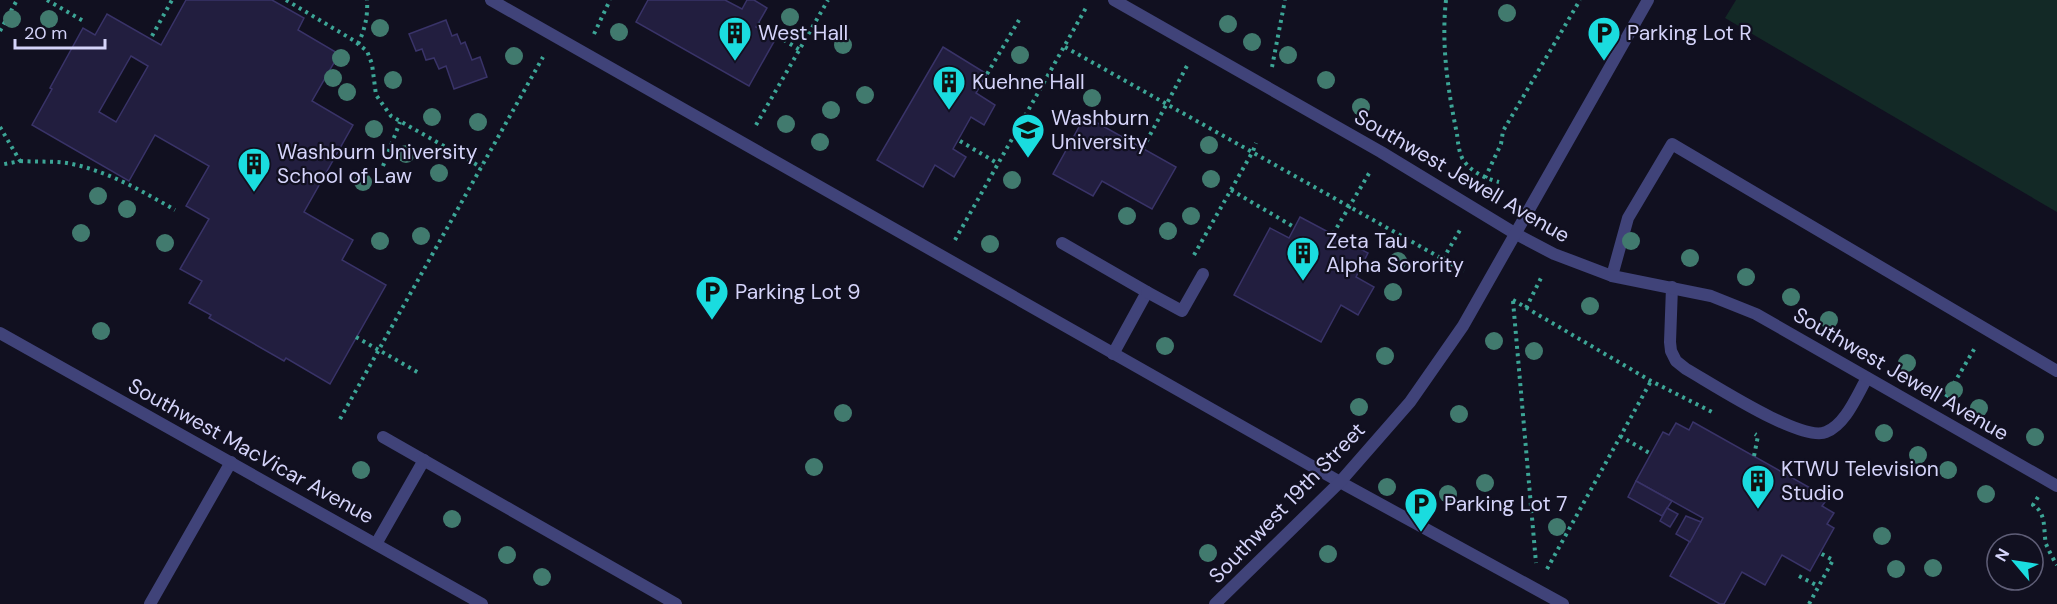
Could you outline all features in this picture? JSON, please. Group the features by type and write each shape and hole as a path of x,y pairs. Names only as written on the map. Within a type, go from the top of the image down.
{"street":[{"path":"491,0 1340,482 1563,604"},
{"name":"Southwest Jewell Avenue","path":"1114,0 1381,152 1516,234 1554,254 1612,276 1710,296 1756,314 2053,484"},
{"name":"Southwest 19th Street","path":"1215,604 1340,482 1410,402 1463,326 1648,0"},
{"path":"1612,276 1628,218 1672,144 2057,371"},
{"path":"1062,243 1182,311 1203,274"},
{"path":"1672,287 1670,342 1676,361 1686,369 1785,425 1817,435 1827,432 1839,423 1867,378"},
{"path":"1113,354 1147,292"},
{"name":"Southwest MacVicar Avenue","path":"0,333 482,604"},
{"path":"383,437 676,604"},
{"path":"376,544 424,460"},
{"path":"150,604 231,462"}],"path":[{"path":"0,31 17,0"},
{"path":"47,0 85,22"},
{"path":"152,36 172,0"},
{"path":"286,0 367,51 372,64 376,95 383,108 400,122 481,167"},
{"path":"295,5 297,0"},
{"path":"358,44 366,28 367,0"},
{"path":"593,36 610,0"},
{"path":"755,127 828,0"},
{"path":"1272,67 1285,0"},
{"path":"1446,0 1444,44 1451,107 1462,159 1472,170 1485,178 1499,182"},
{"path":"1485,178 1501,144 1503,131 1580,0"},
{"path":"955,240 1087,6"},
{"path":"987,74 1019,20"},
{"path":"758,24 800,50"},
{"path":"1065,47 1464,271"},
{"path":"1143,148 1197,48"},
{"path":"340,419 543,57"},
{"path":"383,166 400,122"},
{"path":"0,127 20,161"},
{"path":"960,141 997,163"},
{"path":"1190,261 1256,143"},
{"path":"1333,234 1381,152"},
{"path":"0,165 20,161 68,164 101,173 133,186 175,210"},
{"path":"1231,190 1294,227"},
{"path":"1443,259 1460,230"},
{"path":"1526,308 1541,278"},
{"path":"1536,563 1513,300 1651,381 1719,416"},
{"path":"1946,397 1986,329"},
{"path":"356,337 419,373"},
{"path":"1547,569 1651,381"},
{"path":"1748,431 1758,436 1754,456"},
{"path":"1620,436 1651,454"},
{"path":"2053,484 2033,505 2039,508 2044,517 2047,547 2057,565"},
{"path":"1809,604 1833,560 1820,553"},
{"path":"1799,576 1818,586"}],"green space":[{"path":"1736,0 2057,0 2057,212 1725,18"}],"building":[{"name":"Washburn University School of Law","path":"186,0 272,0 304,18 298,30 339,54 312,101 353,125 304,212 353,240 342,260 386,285 330,384 286,358 284,361 209,318 211,315 189,303 202,281 180,269 209,219 186,206 209,166 155,135 129,181 32,125 83,28 95,35 107,14 161,45","holes":["131,56 148,66 116,122 99,112"]},
{"name":"West Hall","path":"648,0 725,0 742,9 747,0 754,0 767,8 756,27 776,38 749,86 636,22"},
{"path":"446,20 452,36 457,34 461,44 465,42 472,60 480,57 487,77 454,89 446,66 439,69 434,58 426,60 422,49 416,51 409,34"},
{"name":"Kuehne Hall","path":"943,47 987,74 976,93 995,105 984,125 971,117 953,149 966,157 954,177 935,165 923,187 877,160"},
{"path":"1085,116 1176,167 1152,209 1102,181 1093,196 1053,174"},
{"name":"Zeta Tau Alpha Sorority","path":"1300,217 1368,253 1356,277 1374,287 1358,315 1341,305 1321,342 1234,295 1270,228 1289,238"},
{"name":"KTWU Television Studio","path":"1693,422 1828,498 1822,506 1834,513 1827,524 1834,528 1810,571 1782,555 1765,585 1742,572 1724,604 1720,604 1670,576 1703,518 1636,481 1663,432 1669,435 1676,423 1689,430"},
{"path":"1636,481 1672,501 1662,516 1628,497"},
{"path":"1667,508 1678,514 1670,527 1660,521"},
{"path":"1686,516 1701,522 1690,542 1676,534"}],"place":[{"name":"West Hall","path":"735,62"},
{"name":"Parking Lot R","path":"1604,62"},
{"name":"Kuehne Hall","path":"949,111"},
{"name":"Washburn University","path":"1028,159"},
{"name":"Washburn University School of Law","path":"254,193"},
{"name":"Zeta Tau Alpha Sorority","path":"1303,282"},
{"name":"Parking Lot 9","path":"712,321"},
{"name":"KTWU Television Studio","path":"1758,510"},
{"name":"Parking Lot 7","path":"1421,533"}]}
